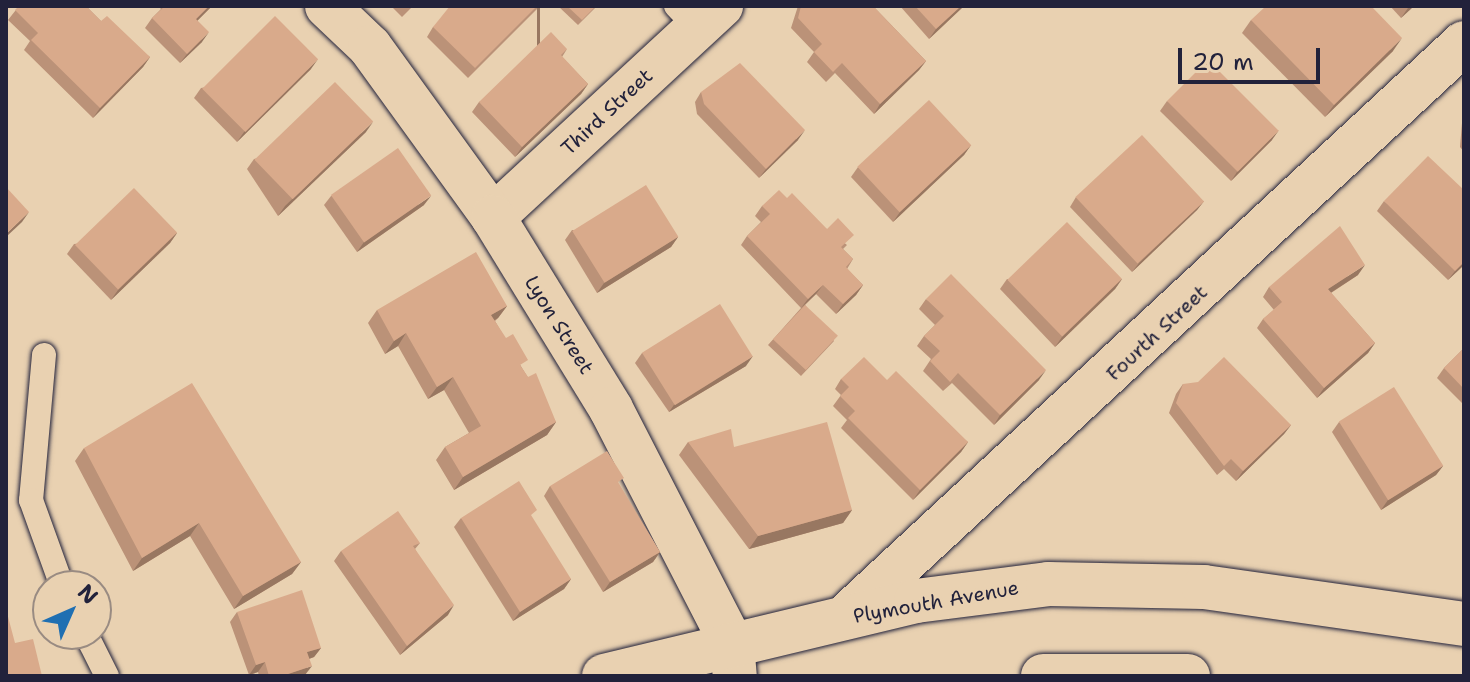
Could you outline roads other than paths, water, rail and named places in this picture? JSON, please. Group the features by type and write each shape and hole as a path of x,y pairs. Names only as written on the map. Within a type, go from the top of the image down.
{"street":[{"name":"Lyon Street","path":"327,6 370,47 493,217 611,409 734,660"},
{"name":"Third Street","path":"493,217 698,13"},
{"name":"Fourth Street","path":"845,617 1464,43"},
{"name":"Plymouth Avenue","path":"604,676 734,660 845,617 1004,587 1100,581 1204,587 1464,624"},
{"path":"1043,676 1188,676"}],"lane":[{"path":"44,355 31,500 56,570"},
{"path":"94,650 107,676"}]}
